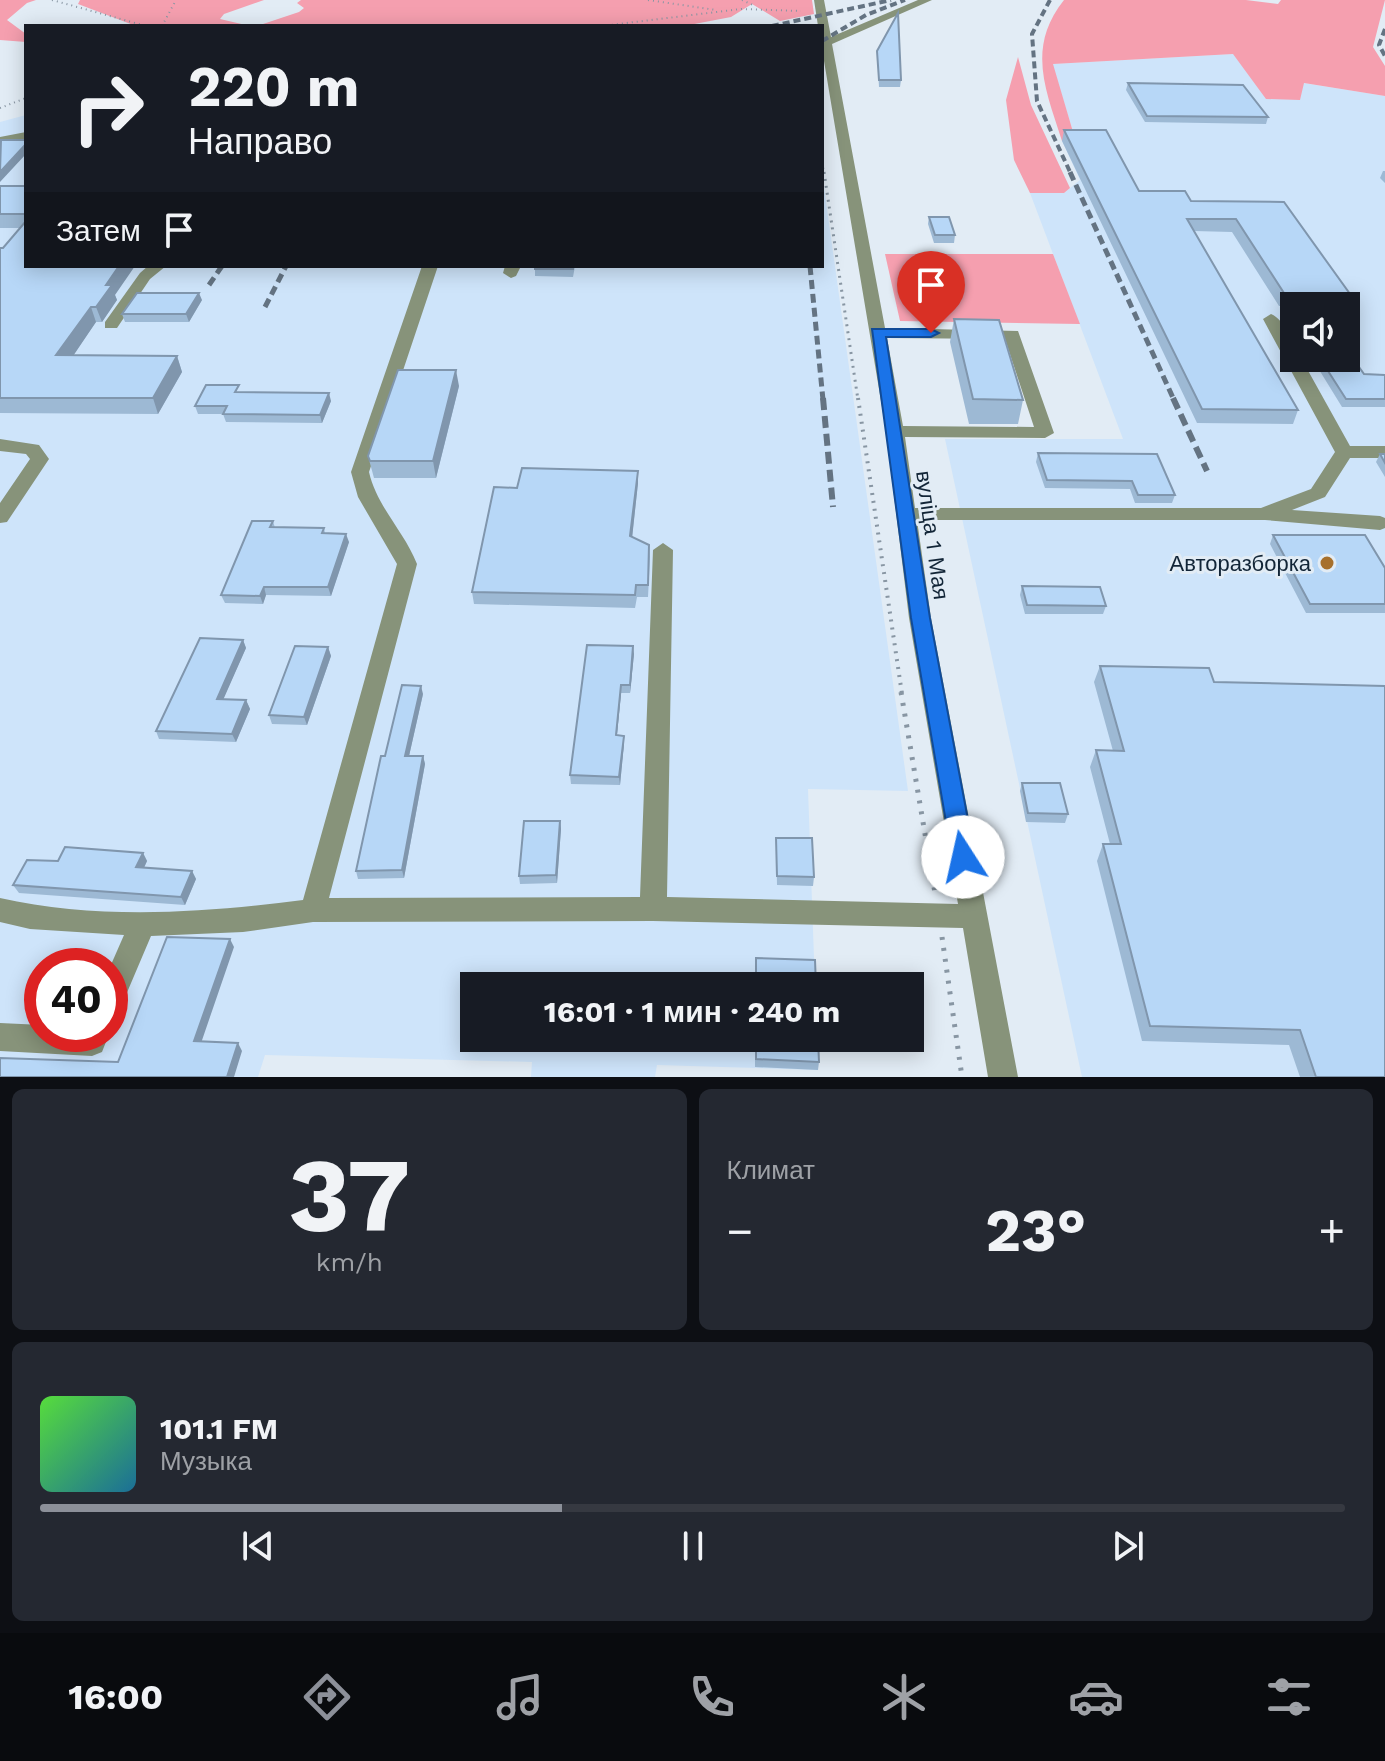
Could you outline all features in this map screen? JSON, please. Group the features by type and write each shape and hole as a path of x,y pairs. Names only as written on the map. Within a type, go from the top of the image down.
{"street":[{"path":"825,43 927,0"},
{"name":"вуліца 1 Мая","path":"825,43 895,431 904,514 1003,1077"},
{"path":"0,141 24,136"},
{"path":"111,325 145,276 155,268"},
{"path":"313,910 407,564 401,545 362,493 360,472 429,268"},
{"path":"1271,319 1344,452"},
{"path":"877,333 1012,334 1045,433 895,431"},
{"path":"0,445 32,449 40,459 0,517"},
{"path":"1344,452 1385,452"},
{"path":"1263,514 1318,493 1344,452"},
{"path":"904,514 1263,514 1380,523"},
{"path":"653,909 663,550"},
{"path":"0,910 30,917 142,924 243,920 313,910 653,909 974,916"},
{"path":"128,957 142,924"},
{"path":"0,1037 24,1038"}],"path":[{"path":"52,0 139,24"},
{"path":"163,24 176,0"},
{"path":"648,0 722,11"},
{"path":"742,0 761,9"},
{"path":"618,24 722,11 810,6"},
{"path":"0,108 24,99"},
{"path":"824,171 962,1077"}],"shaded area":[{"path":"0,0 36,0 27,3 7,20 24,33 24,42 0,40"},
{"path":"80,0 264,0 224,14 220,19 241,24 131,24 78,4"},
{"path":"301,0 812,0 814,14 780,21 752,4 731,17 694,24 263,24 299,12 304,8 297,3"},
{"path":"1064,0 1246,0 1278,4 1281,0 1385,0 1373,47 1385,66 1385,96 1304,83 1300,100 1266,99 1233,54 1053,64 1076,142 1062,141 1046,87 1042,52 1052,18"},
{"path":"1233,54 1303,83 1385,96 1385,1077 1082,1077 945,439 1123,439 1030,193 1064,193 1080,180 1062,141 1076,141 1052,64"},
{"path":"1018,57 1031,105 1070,188 1064,193 1030,193 1014,160 1006,100"},
{"path":"24,116 24,268 824,268 824,187 908,791 808,789 815,972 460,972 460,1052 817,1052 818,1070 657,1065 655,1077 531,1077 532,1062 265,1055 258,1077 0,1077 0,122"},
{"path":"885,254 1053,254 1080,324 900,321"}],"building":[{"path":"898,13 901,80 879,80 877,51"},
{"path":"1128,83 1243,85 1268,117 1147,116"},
{"path":"1064,130 1106,130 1139,191 1185,191 1191,201 1284,202 1349,292 1283,292 1236,219 1187,219 1298,410 1202,409"},
{"path":"1,140 24,140 24,146 0,172"},
{"path":"0,186 24,186 24,214 0,214"},
{"path":"929,217 949,217 955,235 935,235"},
{"path":"24,223 24,268 118,268 106,285 112,285 96,307 91,307 56,355 177,356 153,398 0,398 0,248"},
{"path":"137,293 199,293 186,314 122,314"},
{"path":"954,319 999,320 1023,400 973,399"},
{"path":"1360,368 1364,374 1385,375 1385,399 1346,399 1329,372 1360,372"},
{"path":"398,370 456,370 433,461 370,461 368,456"},
{"path":"206,385 239,385 235,392 329,393 320,415 223,414 227,406 195,406"},
{"path":"1038,453 1157,454 1175,495 1138,495 1132,481 1047,480"},
{"path":"522,468 638,471 630,536 649,545 648,585 636,585 635,595 472,592 494,487 517,488"},
{"path":"252,521 273,521 270,527 324,528 322,533 346,534 328,587 264,587 260,596 221,595"},
{"name":"Авторазборка","path":"1273,535 1365,535 1385,568 1385,604 1310,604"},
{"path":"1022,586 1100,587 1106,606 1027,605"},
{"path":"200,638 243,640 217,699 246,700 232,734 156,731"},
{"path":"587,645 633,646 630,685 621,685 616,735 624,736 619,777 570,775"},
{"path":"295,646 328,647 304,717 269,715"},
{"path":"1100,666 1209,668 1214,682 1385,686 1385,1077 1316,1077 1300,1030 1150,1026 1103,844 1121,844 1096,750 1124,751"},
{"path":"402,685 421,686 405,756 423,756 402,870 356,871 381,756 385,756"},
{"path":"1022,783 1060,783 1068,814 1028,813"},
{"path":"524,821 560,821 556,875 519,876"},
{"path":"776,838 812,838 814,877 777,876"},
{"path":"65,847 143,853 136,867 192,871 181,897 13,885 27,860 58,861"},
{"path":"167,937 230,939 194,1041 238,1043 227,1077 0,1077 0,1058 118,1062 122,1052 128,1052 128,1036"},
{"path":"756,958 815,960 815,972 756,972"},
{"path":"756,1052 819,1052 819,1062 756,1059"}],"railway":[{"path":"781,24 891,0"},
{"path":"824,40 866,15 905,0"},
{"path":"1050,0 1032,34 1037,101 1071,174"},
{"path":"1385,29 1379,45 1385,56"},
{"path":"1070,172 1174,400"},
{"path":"209,285 221,268"},
{"path":"265,307 285,268"},
{"path":"810,268 823,400"},
{"path":"823,398 833,507"},
{"path":"1173,398 1207,471"}],"place":[{"name":"Авторазборка","path":"1327,563"}],"route":[{"path":"931,333 877,333 895,431 920,618 963,857"}]}
